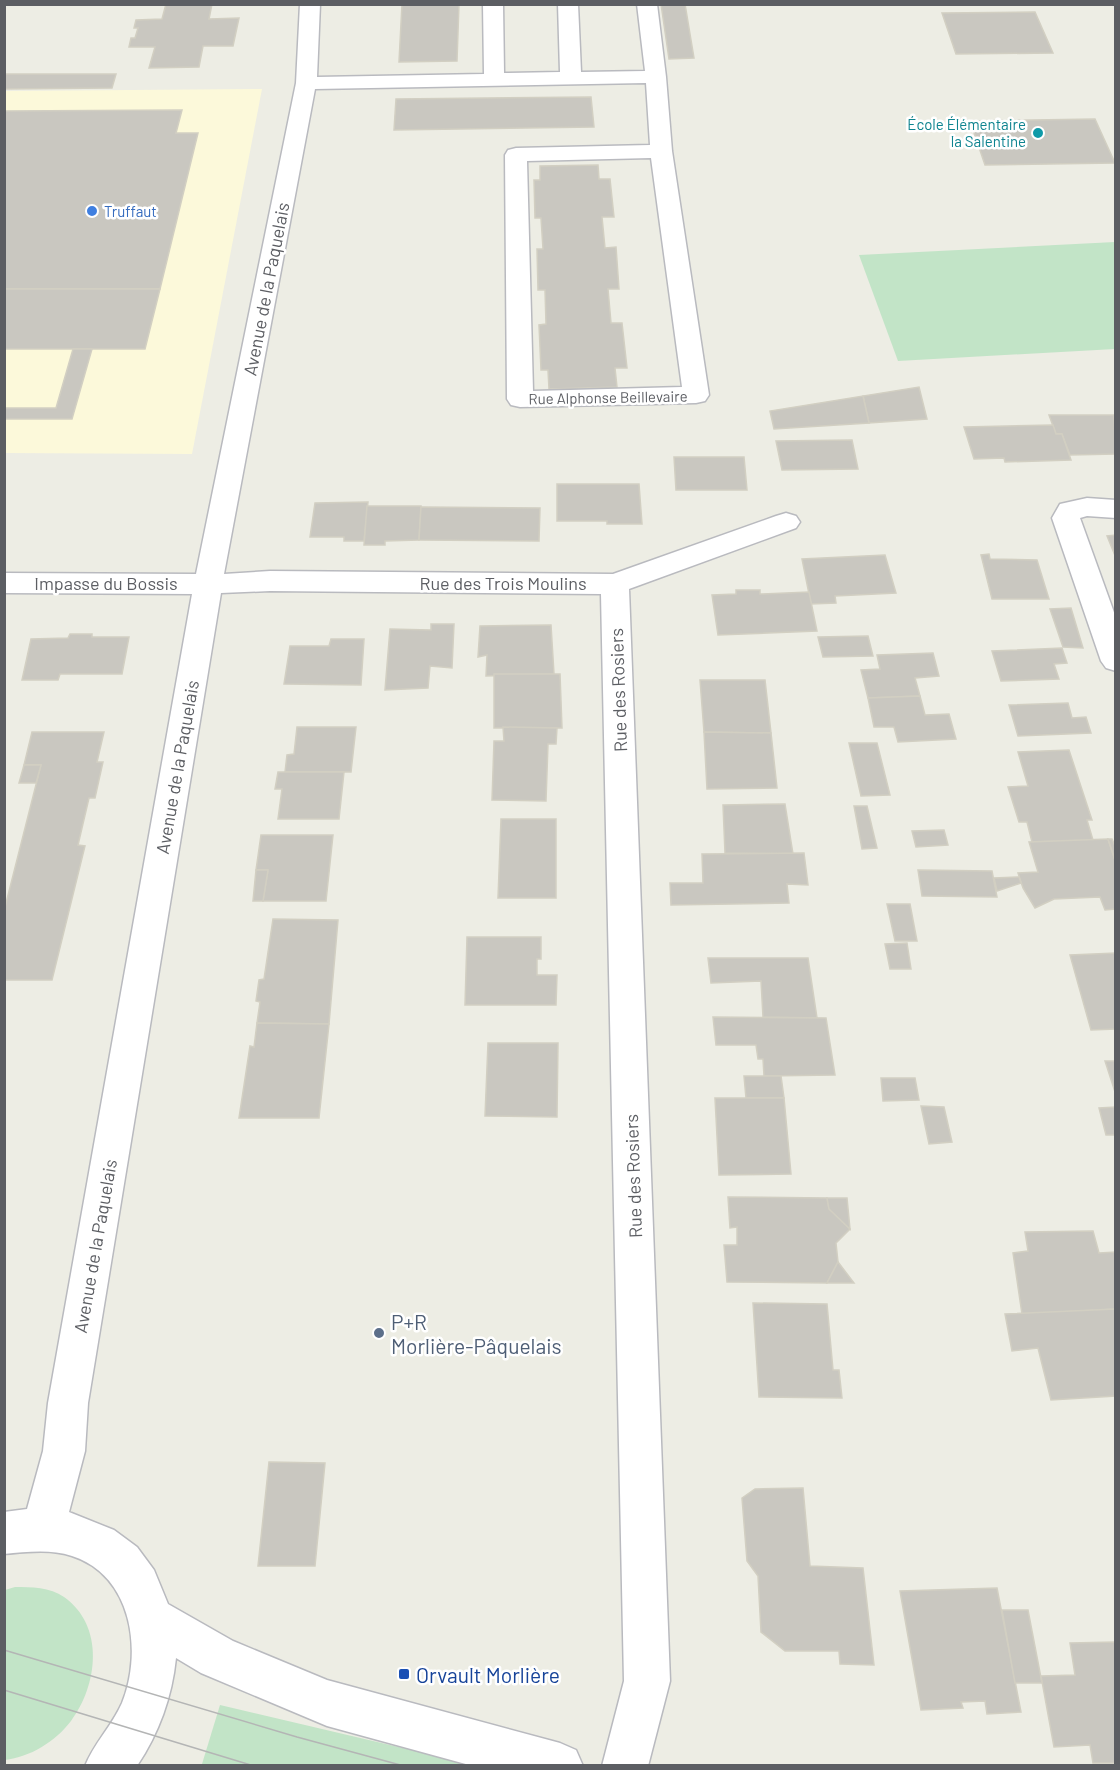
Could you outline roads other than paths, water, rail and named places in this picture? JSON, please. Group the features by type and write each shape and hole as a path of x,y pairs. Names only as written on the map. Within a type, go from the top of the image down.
{"street":[{"name":"Avenue de la Paquelais","path":"24,1531 64,1450 72,1379 208,584 306,83 310,4"},
{"path":"493,4 494,79"},
{"path":"568,4 571,78"},
{"name":"Rue Alphonse Beillevaire","path":"647,4 656,77 661,151 696,395 520,399 516,154 661,151"},
{"path":"306,83 656,77"},
{"path":"1116,509 1087,507 1070,510 1066,518 1116,661"},
{"name":"Rue des Trois Moulins","path":"208,584 282,581 615,584 786,522"},
{"name":"Impasse du Bossis","path":"4,583 208,584"},
{"name":"Rue des Rosiers","path":"615,584 647,1681 625,1766"},
{"path":"24,1531 80,1535 97,1542 112,1553 136,1582 151,1619 153,1656 147,1693 133,1729 108,1766"},
{"path":"151,1619 217,1657 327,1703 560,1766"}],"tram line":[{"path":"4,1650 297,1737 404,1766"},
{"path":"4,1690 254,1766"}],"place":[{"name":"École Élémentaire la Salentine","path":"1038,133"},
{"name":"Truffaut","path":"92,211"},
{"name":"P+R Morlière-Pâquelais","path":"379,1333"},
{"name":"Orvault Morlière","path":"404,1674"}]}
